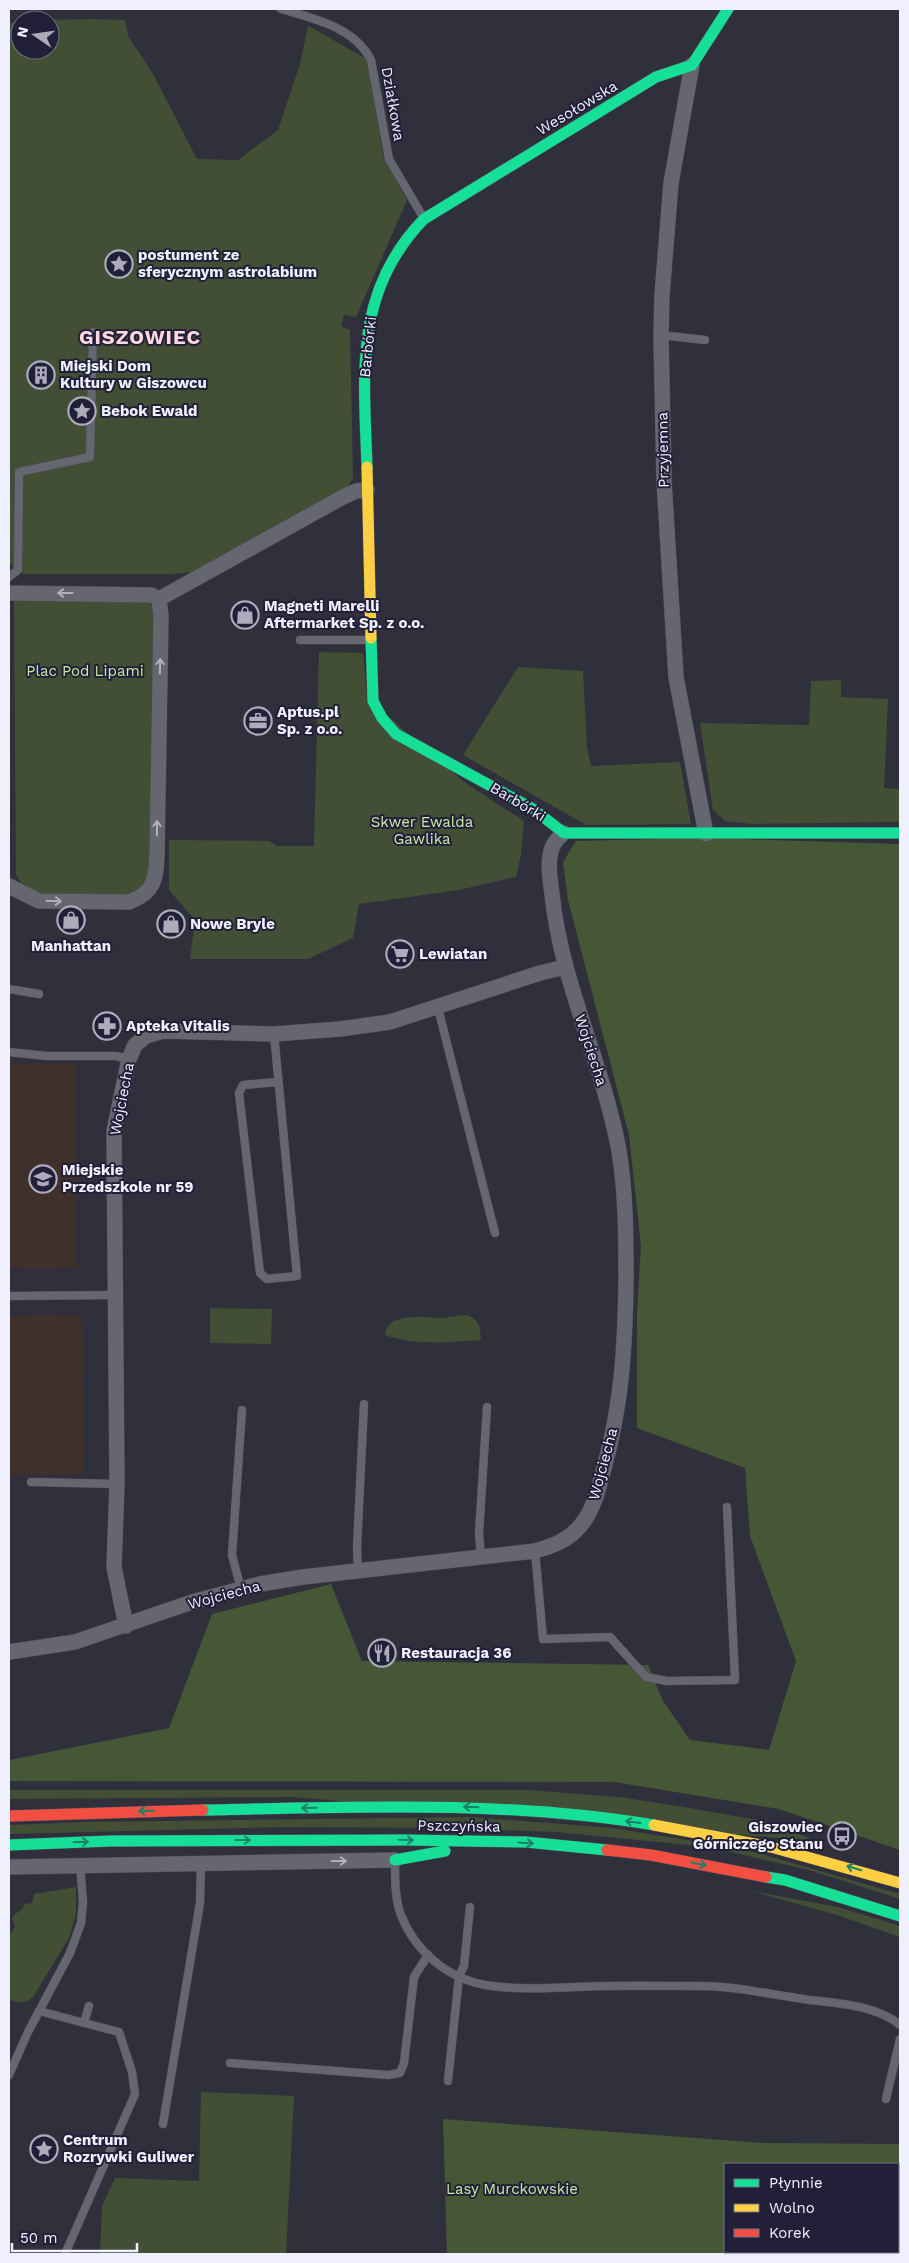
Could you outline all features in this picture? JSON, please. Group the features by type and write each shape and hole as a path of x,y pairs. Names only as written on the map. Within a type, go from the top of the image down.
{"main road":[{"path":"692,65 728,9"},
{"name":"Wesołowska","path":"424,219 656,77 692,65"},
{"name":"Barbórki","path":"424,219 415,227 400,248 376,300 368,323 364,375 372,702 382,718 396,734 533,809 564,833"},
{"path":"564,833 900,833"},
{"name":"Pszczyńska","path":"9,1816 107,1811 428,1805 552,1812 681,1828 744,1840 834,1862 900,1883"},
{"name":"Pszczyńska","path":"9,1845 111,1840 478,1840 526,1842 651,1855 785,1880 900,1916"},
{"path":"395,1860 447,1851 478,1840"}],"street":[{"name":"Przyjemna","path":"692,65 671,183 662,295 661,335 664,481 676,677 706,834"},
{"path":"159,599 342,498 356,491 367,490"},
{"path":"9,593 151,594 159,599"},
{"path":"9,886 39,901 129,902 141,898 154,883 157,834 161,616 159,599"},
{"name":"Wojciecha","path":"9,1652 75,1642 192,1602 241,1589 288,1580 535,1551 562,1542 574,1533 589,1513 599,1487 610,1448 624,1364 626,1242 622,1171 606,1097 565,967 555,918 550,865 554,843 564,833"},
{"name":"Wojciecha","path":"126,1626 114,1567 118,1484 114,1131 129,1059 135,1046 146,1036 163,1031 274,1034 340,1029 390,1022 438,1008 540,973 565,967"},
{"path":"9,1867 80,1864 395,1860"}],"lane":[{"name":"Działkowa","path":"281,9 327,24 348,34 364,47 371,60 388,159 424,219"},
{"path":"9,577 18,570 18,472 90,457 93,332"},
{"path":"661,335 705,340"},
{"path":"300,640 371,640"},
{"path":"9,989 39,994"},
{"path":"438,1008 495,1232"},
{"path":"274,1034 297,1276 267,1279 260,1273 239,1094 243,1085 278,1082"},
{"path":"9,1052 47,1056 116,1056 129,1059"},
{"path":"9,1296 116,1295"},
{"path":"358,1571 357,1547 364,1404"},
{"path":"481,1557 479,1534 487,1407"},
{"path":"241,1589 232,1555 242,1410"},
{"path":"31,1482 118,1484"},
{"path":"535,1551 543,1639 610,1637 646,1677 667,1681 735,1680 727,1508"},
{"path":"395,1860 395,1879 400,1914 415,1943 437,1964 459,1976 484,1984 550,1989 586,1987 714,1987 830,2002 876,2012 900,2025"},
{"path":"163,2124 200,1903 201,1863"},
{"path":"9,2075 39,2011 70,1953 81,1923 83,1902 80,1864"},
{"path":"448,2081 459,1976 464,1966 470,1907"},
{"path":"230,2063 388,2075 400,2073 404,2063 414,1977 428,1956"},
{"path":"84,2023 89,2006"},
{"path":"39,2011 119,2032 132,2072 134,2094 65,2254"},
{"path":"886,2100 900,2039"}],"shaded area":[{"name":"Miejskie Przedszkole nr 59","path":"9,1063 77,1064 77,1268 9,1269"},
{"path":"76,1315 82,1322 84,1474 9,1475 9,1316"}],"green space":[{"path":"60,20 125,20 128,36 152,72 197,159 238,160 278,130 300,64 308,26 316,30 368,60 383,155 407,200 356,317 344,315 341,326 350,330 353,478 347,488 194,572 169,574 24,574 12,566 9,560 9,23 10,60 60,60"},
{"name":"Plac Pod Lipami","path":"14,600 144,600 154,607 151,877 131,895 43,896 23,886 16,875"},
{"name":"Skwer Ewalda Gawlika","path":"319,652 363,653 367,698 464,782 524,821 521,855 516,877 459,890 359,904 353,938 308,959 190,959 195,920 169,890 169,840 269,841 277,846 314,846"},
{"path":"518,667 583,671 587,747 591,766 680,762 691,824 586,825 463,755"},
{"path":"841,680 841,697 888,699 884,788 900,789 900,822 751,824 725,821 713,810 700,723 809,725 811,681"},
{"path":"703,838 900,844 900,1850 779,1809 614,1782 9,1781 10,1760 169,1728 212,1614 331,1584 362,1661 648,1665 663,1701 690,1740 769,1750 796,1661 750,1536 745,1468 637,1428 637,1313 641,1246 629,1135 568,900 563,862 576,841"},
{"path":"210,1308 272,1309 271,1344 210,1343"},
{"path":"467,1315 477,1321 481,1340 421,1342 385,1335 387,1327 400,1319 418,1317 443,1318"},
{"path":"9,1790 528,1790 619,1797 684,1807 774,1823 815,1841 292,1797 9,1799"},
{"path":"473,1817 613,1828 747,1850 900,1894 900,1899 809,1870 709,1847 556,1832 438,1828 283,1827 9,1834 9,1825 88,1822"},
{"path":"76,1887 76,1914 69,1938 33,1997 22,2002 11,2000 9,2004 9,1936 15,1926 12,1919 14,1915 22,1909 24,1904 32,1903 34,1894"},
{"path":"751,1891 838,1907 900,1926 900,1937 837,1915"},
{"path":"201,2092 294,2096 286,2254 100,2254 102,2206 115,2178 199,2181"},
{"name":"Lasy Murckowskie","path":"443,2119 762,2143 900,2144 900,2254 447,2254"}],"traffic: fast":[{"path":"367,467 365,367 368,336 374,305 385,275 401,247 424,219 656,77 692,65 728,9"},
{"path":"371,638 373,701 382,718 396,734 533,809 564,833 900,833"},
{"path":"203,1810 373,1807 486,1808 598,1817 654,1825"},
{"path":"9,1845 111,1841 405,1840 526,1842 607,1850"},
{"path":"395,1860 445,1851"},
{"path":"766,1877 785,1880 900,1916"}],"traffic: slow":[{"path":"367,467 371,638"},
{"path":"654,1825 771,1847 900,1883"}],"traffic: jam":[{"path":"9,1816 203,1810"},
{"path":"607,1850 651,1855 766,1877"}],"place":[{"name":"postument ze sferycznym astrolabium","path":"119,264"},
{"name":"Miejski Dom Kultury w Giszowcu","path":"41,375"},
{"name":"Bebok Ewald","path":"82,411"},
{"name":"Magneti Marelli Aftermarket Sp. z o.o.","path":"245,615"},
{"name":"Aptus.pl Sp. z o.o.","path":"258,721"},
{"name":"Manhattan","path":"71,920"},
{"name":"Nowe Bryle","path":"171,924"},
{"name":"Lewiatan","path":"400,954"},
{"name":"Apteka Vitalis","path":"107,1026"},
{"name":"Miejskie Przedszkole nr 59","path":"43,1179"},
{"name":"Restauracja 36","path":"382,1653"},
{"name":"Giszowiec Górniczego Stanu","path":"842,1836"},
{"name":"Centrum Rozrywki Guliwer","path":"44,2149"}],"district":[{"name":"GISZOWIEC","path":"140,337"}]}
